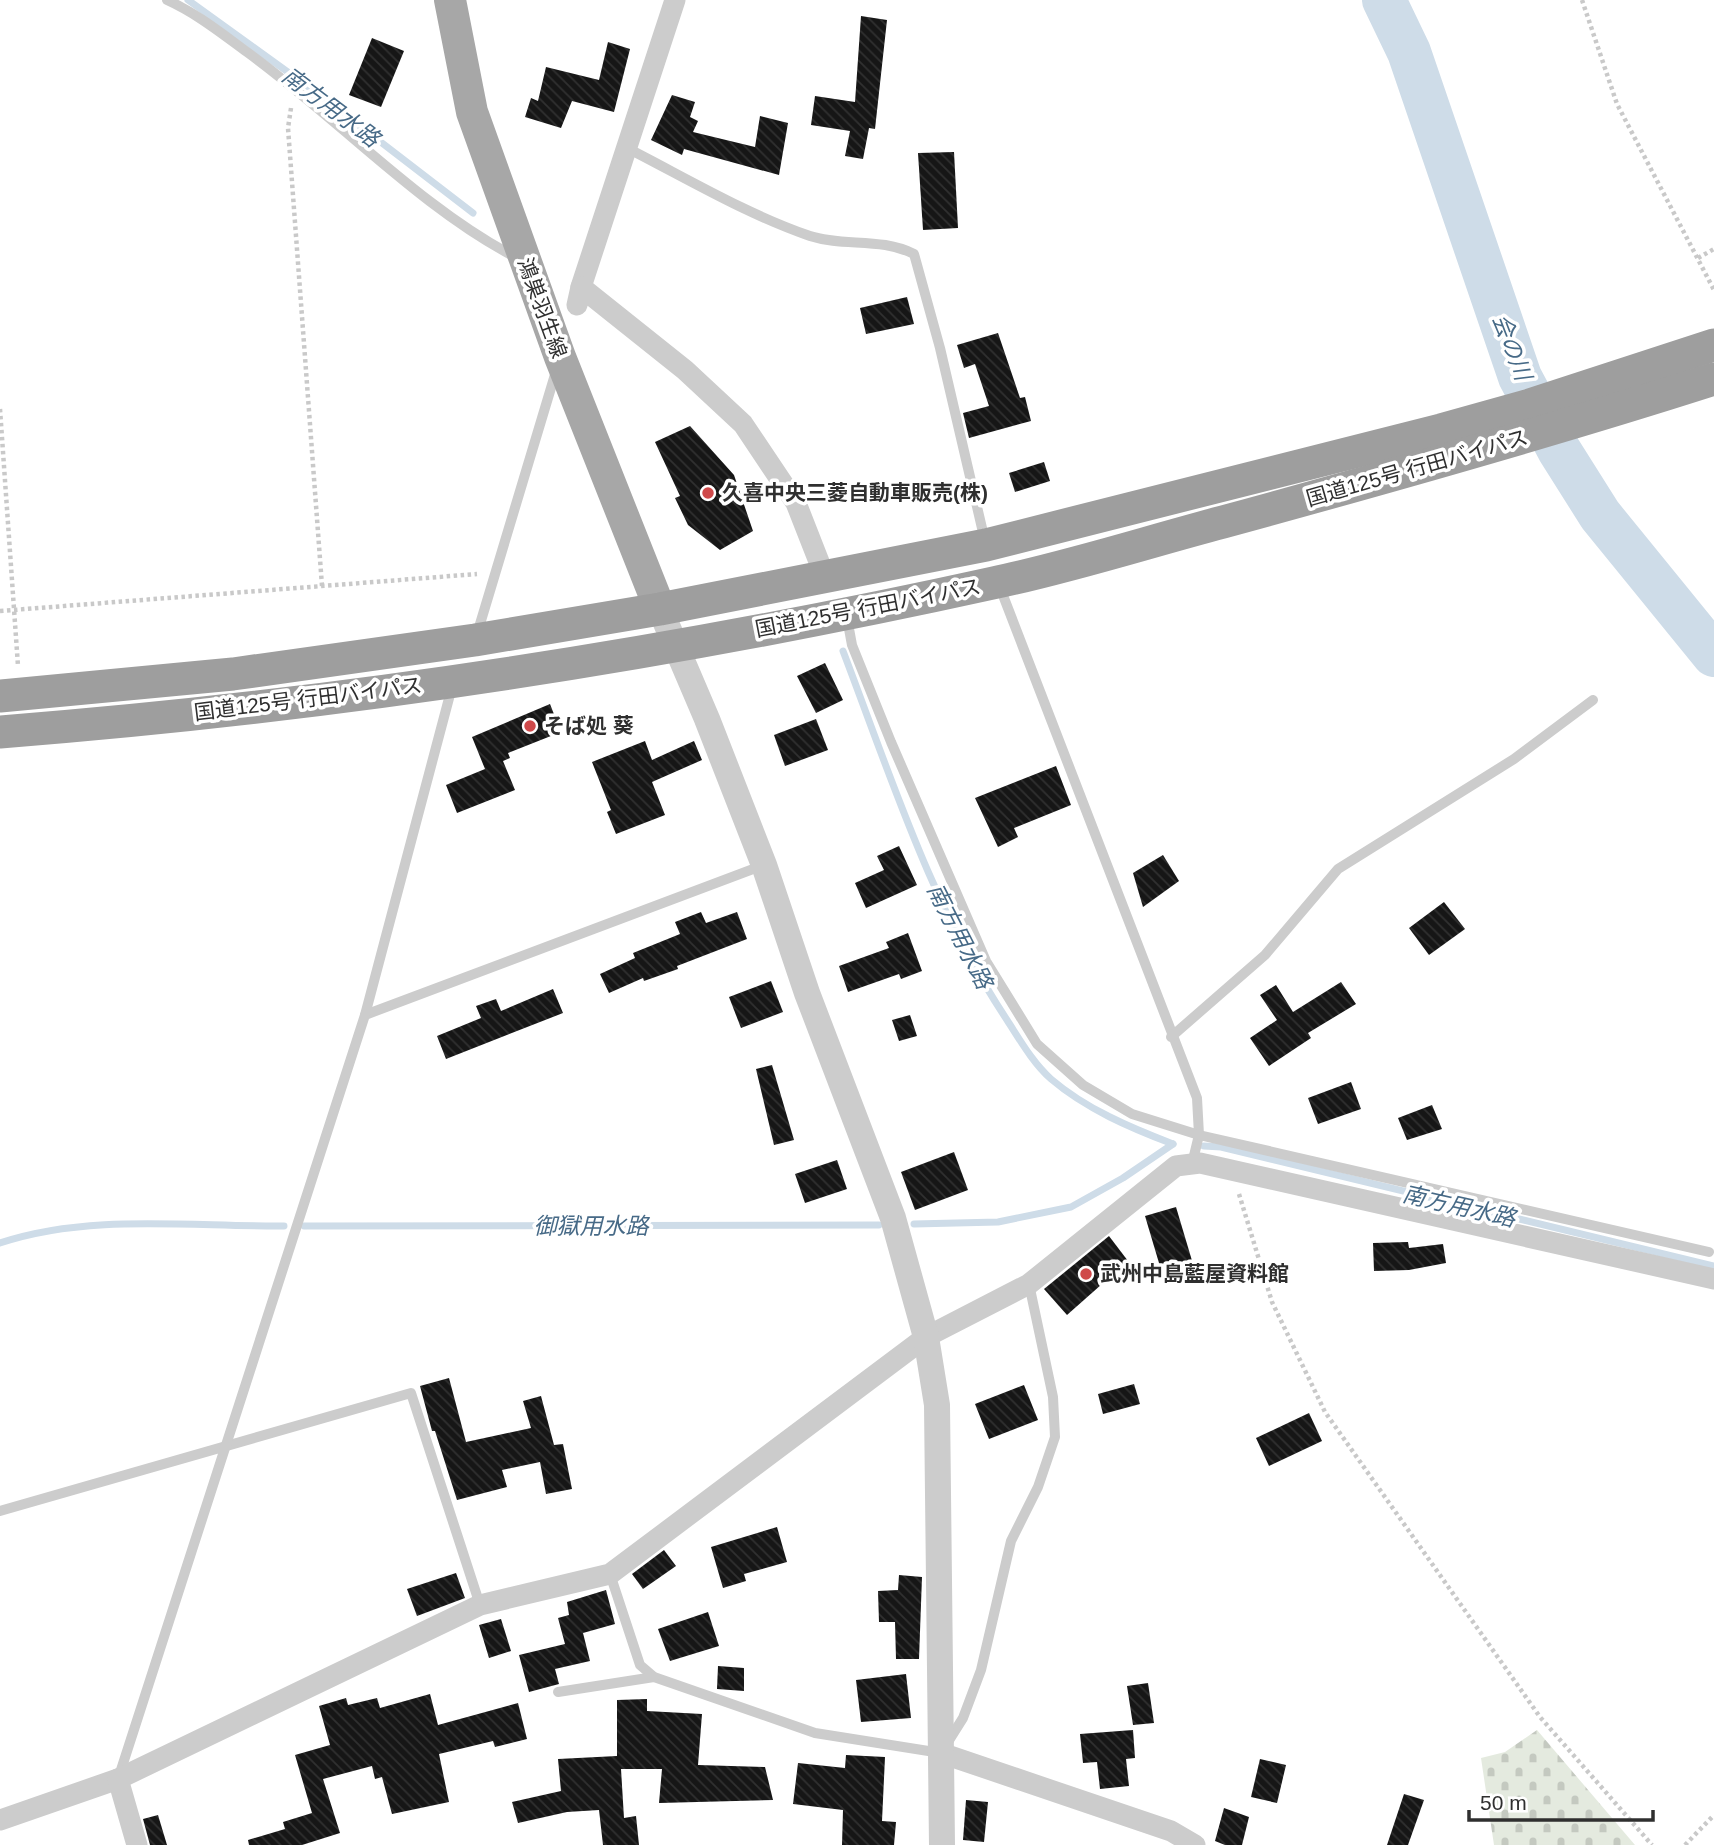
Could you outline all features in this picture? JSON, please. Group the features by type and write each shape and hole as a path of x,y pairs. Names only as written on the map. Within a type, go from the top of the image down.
{"highway":[{"name":"国道125号 行田バイパス","path":"1575,408 1714,345"},
{"name":"国道125号 行田バイパス","path":"0,732 245,708 454,681 676,645 998,583 1575,408 1714,379"},
{"name":"国道125号 行田バイパス","path":"9,695 233,674 475,640 660,609 986,545 1535,420"}],"main road":[{"name":"鴻巣羽生線","path":"450,0 472,112 560,356 660,609"}],"street":[{"path":"676,0 579,296 685,370 743,424 796,503 825,577"},
{"path":"660,609 764,865 807,993 893,1218 926,1336 937,1405 942,1845"},
{"path":"0,1820 118,1779 480,1605 610,1574 926,1336 1029,1284 1176,1166 1192,1164 1231,1170 1714,1279"},
{"path":"942,1753 1171,1831 1195,1845"},
{"path":"118,1779 137,1845"}],"lane":[{"path":"167,0 189,9 294,86 471,232 525,262"},
{"path":"626,148 748,210 812,237 898,245 914,254 940,348 986,545"},
{"path":"475,640 560,356"},
{"path":"998,583 1122,900 1171,1037 1197,1098 1199,1135 1192,1164"},
{"path":"846,613 852,645 986,961 1037,1044 1083,1086 1132,1114 1199,1135 1709,1252"},
{"path":"118,1779 228,1446 365,1015 454,681"},
{"path":"1171,1037 1265,955 1338,869 1514,759 1593,700"},
{"path":"365,1015 764,865"},
{"path":"610,1574 640,1665 654,1677 815,1733 942,1753 963,1718 981,1671 1010,1541 1038,1487 1055,1437 1054,1397 1029,1284"},
{"path":"0,1511 411,1393 480,1605"},
{"path":"558,1692 654,1677"}],"path":[{"path":"1582,0 1617,104 1714,290"},
{"path":"294,86 288,128 322,586"},
{"path":"1698,258 1714,249"},
{"path":"0,409 16,610 9,695"},
{"path":"0,611 495,572"},
{"path":"1231,1170 1272,1302 1325,1412 1541,1717 1652,1845"},
{"path":"1685,1845 1714,1815"}],"green space":[{"path":"1537,1730 1635,1845 1494,1845 1481,1758 1505,1752"}],"building":[{"path":"861,16 887,20 875,129 869,128 863,159 845,156 850,131 811,125 815,96 855,102"},
{"path":"372,38 404,51 381,107 349,95"},
{"path":"608,42 630,49 614,112 572,101 561,128 525,117 531,98 538,101 546,67 599,80"},
{"path":"672,95 695,102 690,117 698,121 693,132 755,147 760,116 788,123 779,175 684,149 682,155 651,140"},
{"path":"954,152 958,228 923,230 918,153"},
{"path":"907,297 914,324 866,334 860,308"},
{"path":"998,333 1020,398 1025,397 1031,421 969,438 963,413 989,406 975,364 964,368 957,345"},
{"path":"690,426 734,475 753,531 720,550 688,525 675,498 680,496 655,442"},
{"path":"1044,462 1050,481 1015,492 1009,473"},
{"path":"825,663 843,700 816,713 797,676"},
{"path":"550,704 561,732 508,753 510,758 503,761 515,790 457,813 446,785 485,769 472,737"},
{"path":"816,719 828,750 785,766 774,735"},
{"path":"645,741 652,760 694,741 702,760 652,782 665,815 616,834 607,812 611,810 592,762"},
{"path":"1056,766 1071,805 1014,828 1018,837 998,847 975,798"},
{"path":"899,846 917,885 866,908 855,883 884,870 877,856"},
{"path":"1163,855 1179,881 1143,907 1133,873"},
{"path":"1444,902 1465,929 1429,955 1409,928"},
{"path":"701,912 706,923 737,912 747,939 677,966 678,969 644,981 643,978 609,993 600,974 635,958 633,953 680,934 675,922"},
{"path":"908,933 922,971 901,979 899,974 848,992 839,966 889,948 886,942"},
{"path":"771,981 783,1012 741,1028 729,997"},
{"path":"1341,982 1356,1004 1308,1033 1311,1038 1269,1066 1250,1038 1277,1020 1260,995 1276,985 1293,1012"},
{"path":"553,989 563,1013 446,1059 437,1036 481,1018 476,1006 496,999 501,1011"},
{"path":"910,1015 917,1036 899,1041 892,1020"},
{"path":"772,1065 794,1140 774,1145 756,1069"},
{"path":"1351,1082 1361,1109 1318,1124 1308,1098"},
{"path":"1432,1105 1442,1129 1407,1140 1398,1118"},
{"path":"954,1152 968,1190 915,1210 901,1172"},
{"path":"837,1160 847,1189 805,1203 795,1174"},
{"path":"1176,1207 1193,1264 1162,1273 1145,1216"},
{"name":"武州中島藍屋資料館","path":"1109,1236 1128,1261 1067,1315 1044,1289"},
{"path":"1408,1242 1409,1248 1443,1244 1446,1263 1409,1270 1374,1271 1373,1243"},
{"path":"449,1378 466,1442 531,1428 523,1401 541,1396 554,1445 563,1444 572,1489 546,1494 540,1462 502,1470 507,1487 457,1500 435,1431 432,1431 420,1386"},
{"path":"1134,1384 1140,1404 1103,1414 1098,1394"},
{"path":"1024,1385 1038,1420 989,1439 975,1404"},
{"path":"1309,1413 1322,1441 1269,1466 1256,1438"},
{"path":"777,1527 787,1562 744,1574 746,1581 723,1588 711,1547"},
{"path":"664,1550 676,1566 643,1589 632,1574"},
{"path":"456,1573 465,1598 417,1616 407,1589"},
{"path":"899,1575 922,1577 919,1659 896,1659 895,1622 879,1622 878,1591 898,1590"},
{"path":"606,1590 615,1624 583,1633 590,1661 555,1669 559,1684 529,1692 519,1655 565,1644 558,1618 569,1615 567,1602"},
{"path":"708,1612 719,1646 670,1661 658,1629"},
{"path":"501,1619 511,1651 489,1658 479,1625"},
{"path":"718,1666 744,1668 744,1691 717,1689"},
{"path":"906,1674 911,1718 861,1722 856,1680"},
{"path":"1148,1683 1154,1723 1133,1725 1127,1686"},
{"path":"430,1694 438,1725 518,1703 527,1739 495,1747 493,1741 439,1754 449,1802 392,1814 382,1777 375,1779 372,1766 323,1779 340,1833 302,1845 249,1845 248,1840 285,1829 283,1822 312,1813 295,1755 330,1745 319,1706 346,1698 348,1705 377,1698 380,1708"},
{"path":"647,1699 647,1711 702,1714 698,1765 765,1767 773,1800 659,1803 662,1769 621,1769 624,1818 636,1816 639,1845 603,1845 599,1810 567,1812 518,1823 512,1802 561,1791 558,1759 617,1756 617,1700"},
{"path":"1133,1730 1135,1758 1126,1759 1129,1786 1100,1789 1097,1762 1083,1763 1080,1734"},
{"path":"846,1755 885,1757 882,1821 896,1822 894,1845 842,1845 843,1810 793,1804 798,1763 845,1768"},
{"path":"1260,1759 1286,1765 1277,1803 1251,1797"},
{"path":"1404,1794 1424,1800 1408,1845 1387,1845"},
{"path":"966,1800 988,1802 984,1842 963,1840"},
{"path":"1224,1808 1249,1817 1242,1845 1225,1845 1215,1841"},
{"path":"158,1815 167,1845 150,1845 143,1819"}],"waterway":[{"name":"南方用水路","path":"188,0 317,93 473,213"},
{"name":"会の川","path":"1384,0 1409,52 1520,377 1559,450 1600,515 1714,655"},
{"name":"南方用水路","path":"843,651 896,793 935,887 980,977 1022,1043 1044,1073 1079,1100 1125,1124 1173,1144"},
{"name":"御獄用水路","path":"914,1224 998,1222 1071,1207 1123,1178 1173,1144"},
{"name":"南方用水路","path":"1204,1146 1221,1147 1714,1266"},
{"name":"御獄用水路","path":"0,1243 34,1234 105,1225 284,1226"},
{"name":"御獄用水路","path":"304,1226 879,1225"}],"place":[{"name":"久喜中央三菱自動車販売(株)","path":"708,493"},
{"name":"そば処 葵","path":"530,726"},
{"name":"武州中島藍屋資料館","path":"1086,1274"}]}
